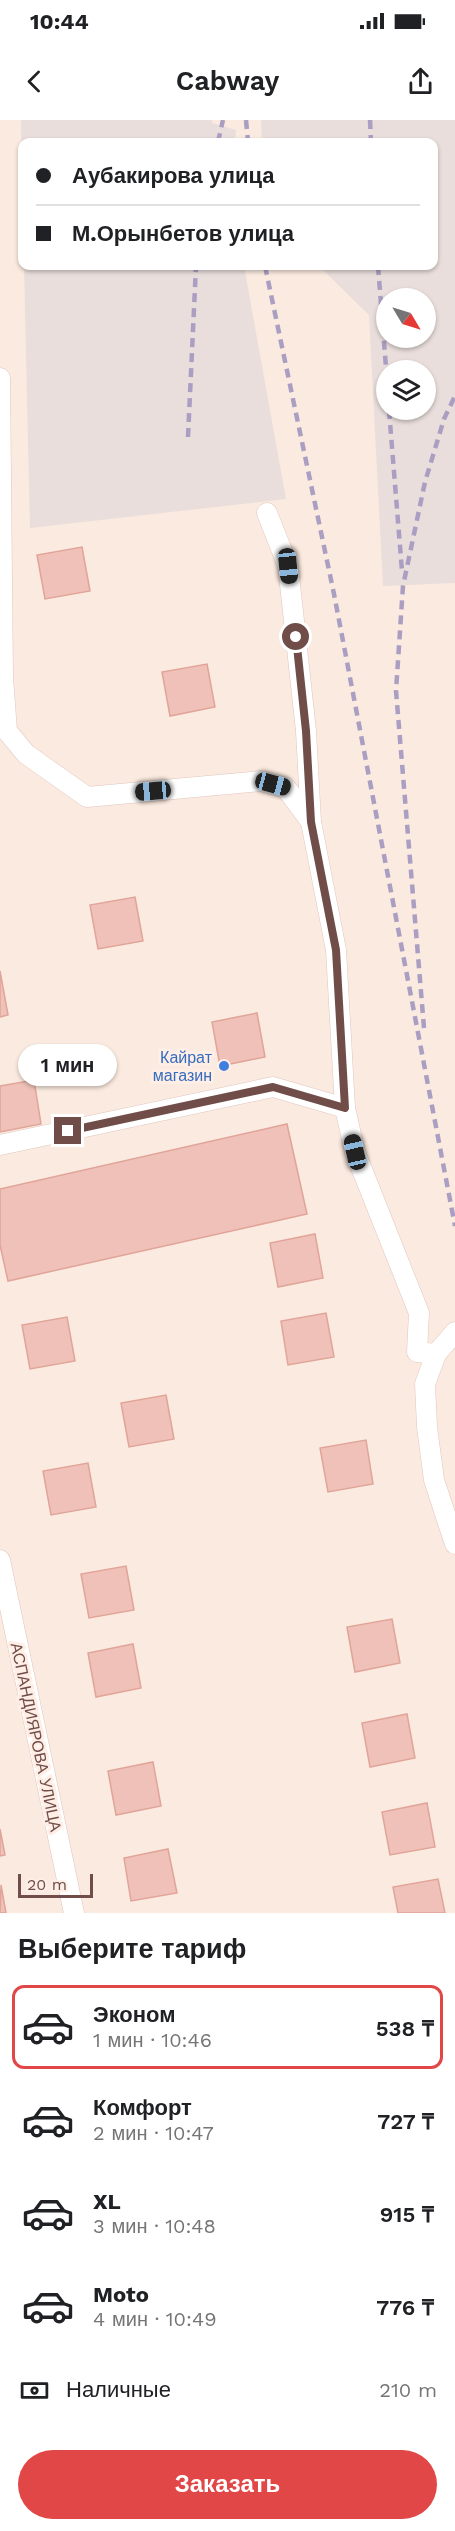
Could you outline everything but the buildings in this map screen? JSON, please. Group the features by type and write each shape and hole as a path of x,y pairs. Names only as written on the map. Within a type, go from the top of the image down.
{"street":[{"path":"0,378 2,677 7,731 26,754 87,797 261,781 286,788 311,822"},
{"path":"267,513 288,566 306,731 311,822 336,950 345,1108 355,1152 418,1313 417,1352 436,1354"},
{"path":"0,1145 273,1087 345,1108"},
{"path":"455,1332 436,1354 425,1384 427,1427 434,1479 455,1544"},
{"name":"АСПАНДИЯРОВА УЛИЦА","path":"0,1560 74,1913"}],"shaded area":[{"path":"21,120 212,120 212,123 236,130 235,138 21,138"},
{"path":"261,120 455,120 455,583 383,586 369,315 323,270 438,270 438,138 262,138"},
{"path":"24,270 245,270 286,499 30,528"}],"railway":[{"path":"219,138 223,120"},
{"path":"246,120 248,138"},
{"path":"370,120 371,138"},
{"path":"188,437 196,270"},
{"path":"266,270 334,594 455,1226"},
{"path":"378,270 385,360"},
{"path":"424,1028 396,691 403,586 425,482 444,419 455,396"},
{"path":"390,420 402,571"}],"place":[{"name":"Кайрат магазин","path":"224,1066"}],"route":[{"path":"68,1131 273,1087 345,1108 336,950 311,822 306,731 296,637"}]}
